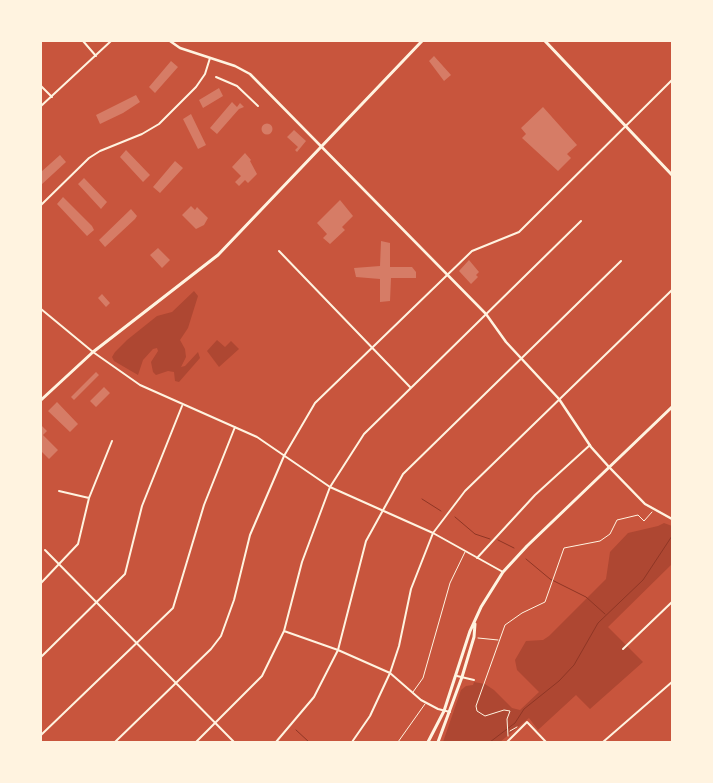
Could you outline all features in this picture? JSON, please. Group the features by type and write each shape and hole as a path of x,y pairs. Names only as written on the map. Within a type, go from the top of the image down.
{"main road":[{"path":"41,400 94,352 218,255 422,41"},
{"path":"545,41 672,175"},
{"path":"428,742 444,711 470,631 481,607 503,572 527,546 672,407"},
{"path":"438,742 462,677 474,637 475,623"}],"street":[{"path":"82,41 96,56"},
{"path":"41,106 111,41"},
{"path":"170,41 180,48 243,68 250,74 486,314 521,358 559,399 590,445 609,467 654,509 672,519"},
{"path":"41,205 94,154 108,146 142,134 160,124 196,87 205,74 210,58"},
{"path":"216,78 237,86 258,106"},
{"path":"115,742 211,649 221,636 234,600 250,535 284,456 315,403 446,274 472,251 519,232 672,80"},
{"path":"41,86 52,97"},
{"path":"196,742 262,676 284,631 302,562 330,487 364,434 581,221"},
{"path":"278,251 410,387"},
{"path":"276,742 314,697 338,650 366,541 382,510 411,465 621,261"},
{"path":"352,742 370,716 390,673 399,646 410,589 433,533 466,491 672,290"},
{"path":"41,309 94,352 140,385 182,406 235,426 257,437 330,487 433,533 503,572"},
{"path":"41,657 119,582 128,567 142,506 182,406"},
{"path":"41,735 173,608 204,505 235,426"},
{"path":"41,582 60,565 78,544 89,498 112,441"},
{"path":"477,558 535,495 590,445"},
{"path":"59,491 89,498"},
{"path":"45,550 234,742"},
{"path":"623,649 672,602"},
{"path":"284,631 338,650 390,673 426,703 450,712"},
{"path":"455,676 474,680"},
{"path":"603,742 672,682"},
{"path":"506,740 527,722 546,742"}],"lane":[{"path":"412,693 423,678 450,583 466,551"},
{"path":"398,742 426,703"}],"path":[{"path":"506,740 509,731 507,723 509,710 485,716 476,709 481,687 504,627 511,620 545,602 564,548 600,541 610,534 617,520 636,515 644,521 654,509"},
{"path":"477,638 499,640"},
{"path":"509,731 521,724 524,725"}],"shaded area":[{"path":"194,291 198,296 188,328 180,340 185,349 186,357 181,367 185,366 198,352 200,358 179,382 175,381 174,372 168,371 156,375 153,372 151,362 158,351 157,348 153,349 143,360 138,375 114,361 112,357 115,352 127,340 157,316 172,312"},
{"path":"217,340 225,347 231,341 239,349 219,367 207,351"},
{"path":"664,523 672,526 672,564 608,627 643,662 590,709 576,695 538,730 529,718 500,742 443,742 461,690 466,686 473,685 474,682 485,684 512,708 520,710 539,692 517,670 515,660 526,641 543,640 549,636 606,579 610,552 628,533"}],"building":[{"path":"434,56 451,75 444,81 429,61"},
{"path":"171,61 178,67 155,93 149,87"},
{"path":"219,88 223,96 203,108 199,100"},
{"path":"136,95 140,102 100,124 96,115"},
{"path":"232,102 237,107 240,103 244,107 239,109 217,134 210,128"},
{"path":"543,107 577,145 567,154 571,158 558,171 522,138 526,134 521,128"},
{"path":"191,114 206,145 198,149 183,119"},
{"path":"267,123 273,129 267,135 261,129"},
{"path":"294,130 306,141 297,152 295,150 298,147 287,137"},
{"path":"126,150 150,175 143,182 120,157"},
{"path":"245,153 251,160 257,174 248,183 245,180 239,186 235,182 241,176 232,167"},
{"path":"60,155 66,162 41,185 41,172"},
{"path":"175,161 183,168 160,193 153,187"},
{"path":"84,178 107,202 101,209 78,184"},
{"path":"63,197 92,226 94,230 87,236 57,204"},
{"path":"340,200 353,216 342,227 345,230 330,244 323,238 327,234 317,223"},
{"path":"191,206 195,210 197,207 208,218 204,225 196,229 182,215"},
{"path":"131,209 137,216 135,219 105,247 99,240"},
{"path":"381,241 390,243 390,267 412,267 416,272 416,278 391,278 390,301 380,302 380,279 356,277 354,268 380,266"},
{"path":"158,248 170,260 162,268 150,255"},
{"path":"469,260 479,272 476,275 478,277 471,284 459,271"},
{"path":"102,294 110,303 106,307 98,298"},
{"path":"96,372 99,375 74,400 71,397"},
{"path":"104,387 110,393 96,407 90,401"},
{"path":"57,402 78,424 70,432 48,411"},
{"path":"41,425 47,431 43,435 58,450 49,459 41,451"}],"waterway":[{"path":"672,484 672,492"},
{"path":"422,499 441,511"},
{"path":"455,517 475,534 490,539"},
{"path":"490,742 515,723 524,709 559,681 574,665 598,623 643,580 672,536"},
{"path":"498,540 514,548"},
{"path":"526,559 550,579 586,597 605,614"},
{"path":"296,730 309,742"}]}
